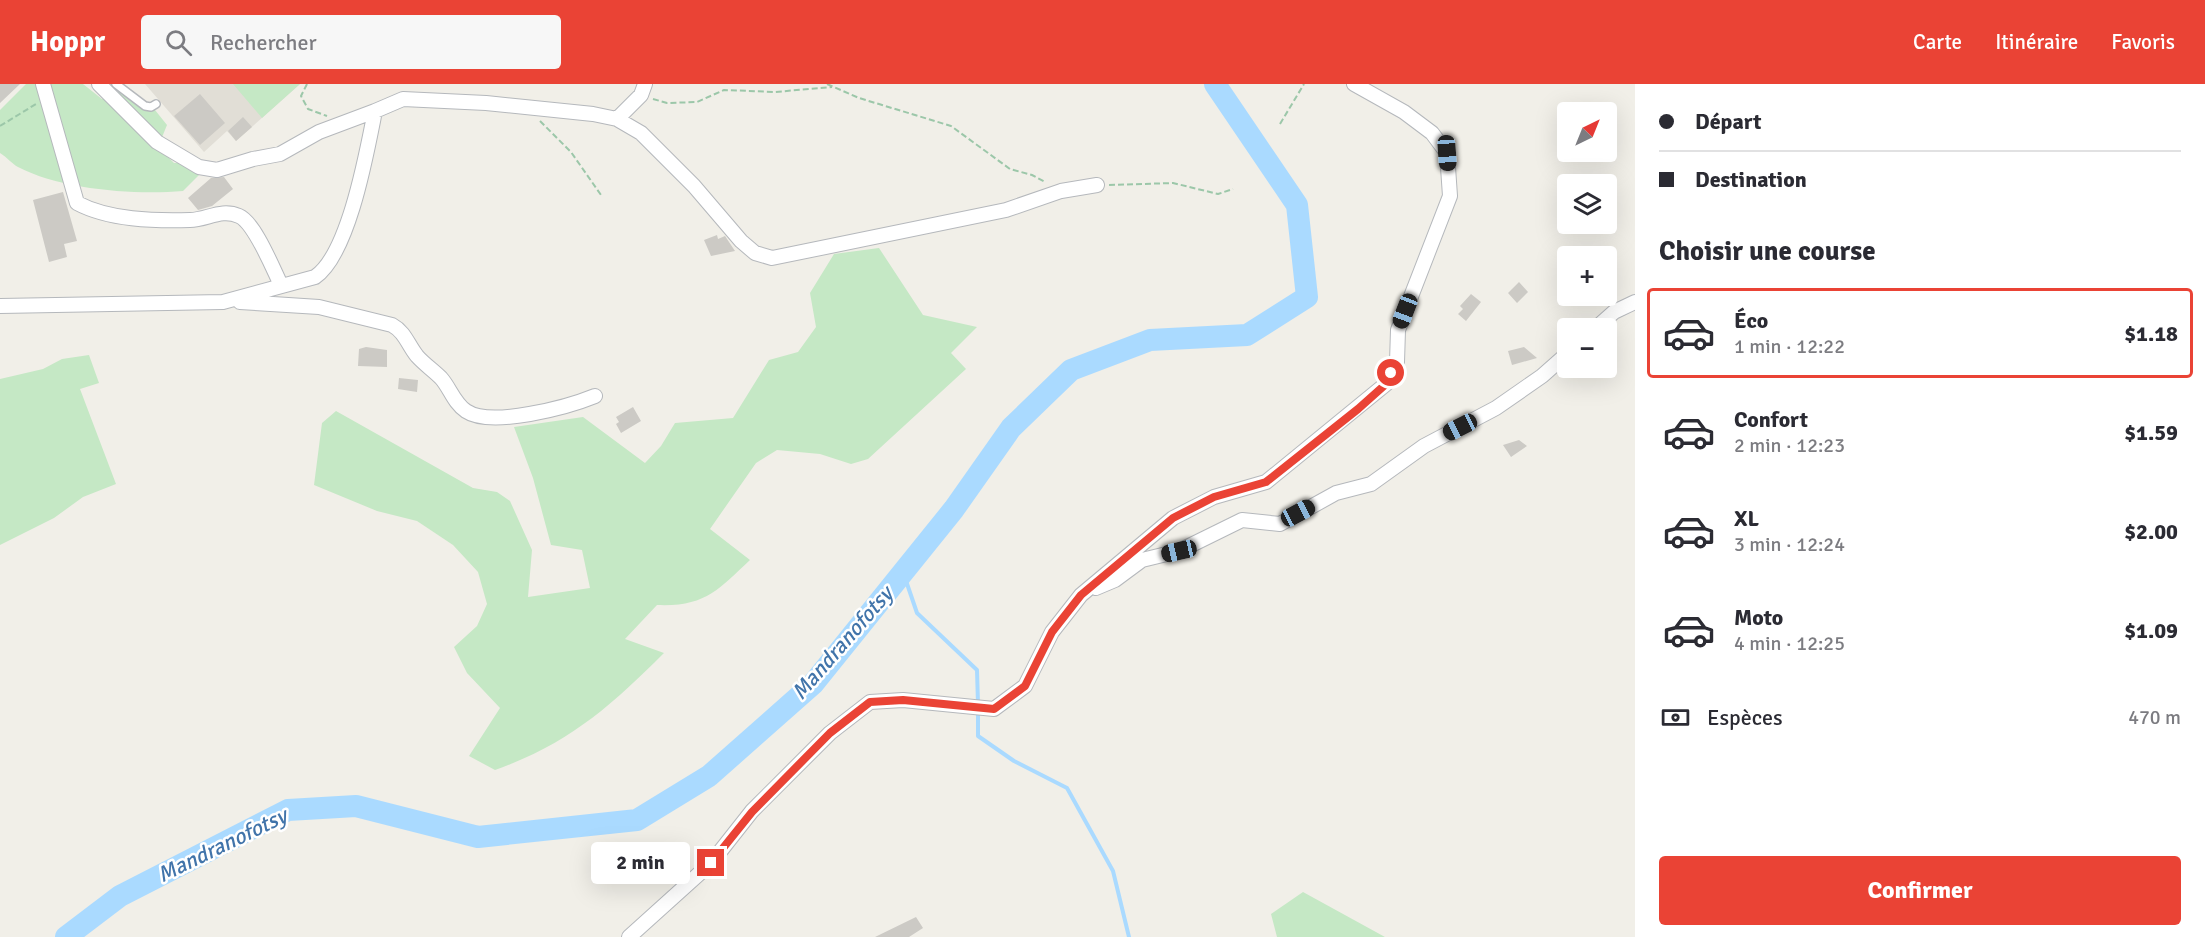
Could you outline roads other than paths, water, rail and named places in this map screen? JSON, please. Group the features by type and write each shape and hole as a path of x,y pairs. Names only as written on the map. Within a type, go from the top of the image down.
{"street":[{"path":"99,84 157,142 199,167 216,170 252,159 280,154 319,132 403,99 486,103 593,114 617,119 648,141 694,186 755,253 772,258 1006,210 1061,191 1097,185"},
{"path":"629,937 711,863 752,812 830,733 870,702 903,700 965,708 994,709 1025,686 1052,632 1081,595 1173,518 1214,497 1266,482 1386,384 1397,362 1398,330 1450,196 1447,153 1432,133 1404,112 1354,84"},
{"path":"617,119 643,90"},
{"path":"45,91 77,203 91,210 130,218 192,220 223,212 240,216 253,231 281,285"},
{"path":"223,302 315,277 322,272 348,221 361,179 375,111"},
{"path":"0,306 269,302 319,307 392,325 401,330 417,356 442,380 466,411 480,416 501,418 576,404 594,396"},
{"path":"1607,318 1614,312 1635,302"},
{"path":"1081,595 1115,580 1142,560 1179,551 1242,520 1280,524 1336,493 1371,484 1424,446 1496,408 1557,363"}],"lane":[{"path":"116,84 146,106 151,107 156,104"}],"waterway":[{"name":"Mandranofotsy","path":"66,937 120,896 288,810 356,806 478,837 637,820 709,776 813,684 954,509 1011,428 1071,370 1150,340 1247,335 1307,297 1297,205 1215,84"},
{"path":"903,572 917,613 977,670 978,704"},
{"path":"978,712 978,736 1014,761 1067,788 1113,871 1129,937"}]}
